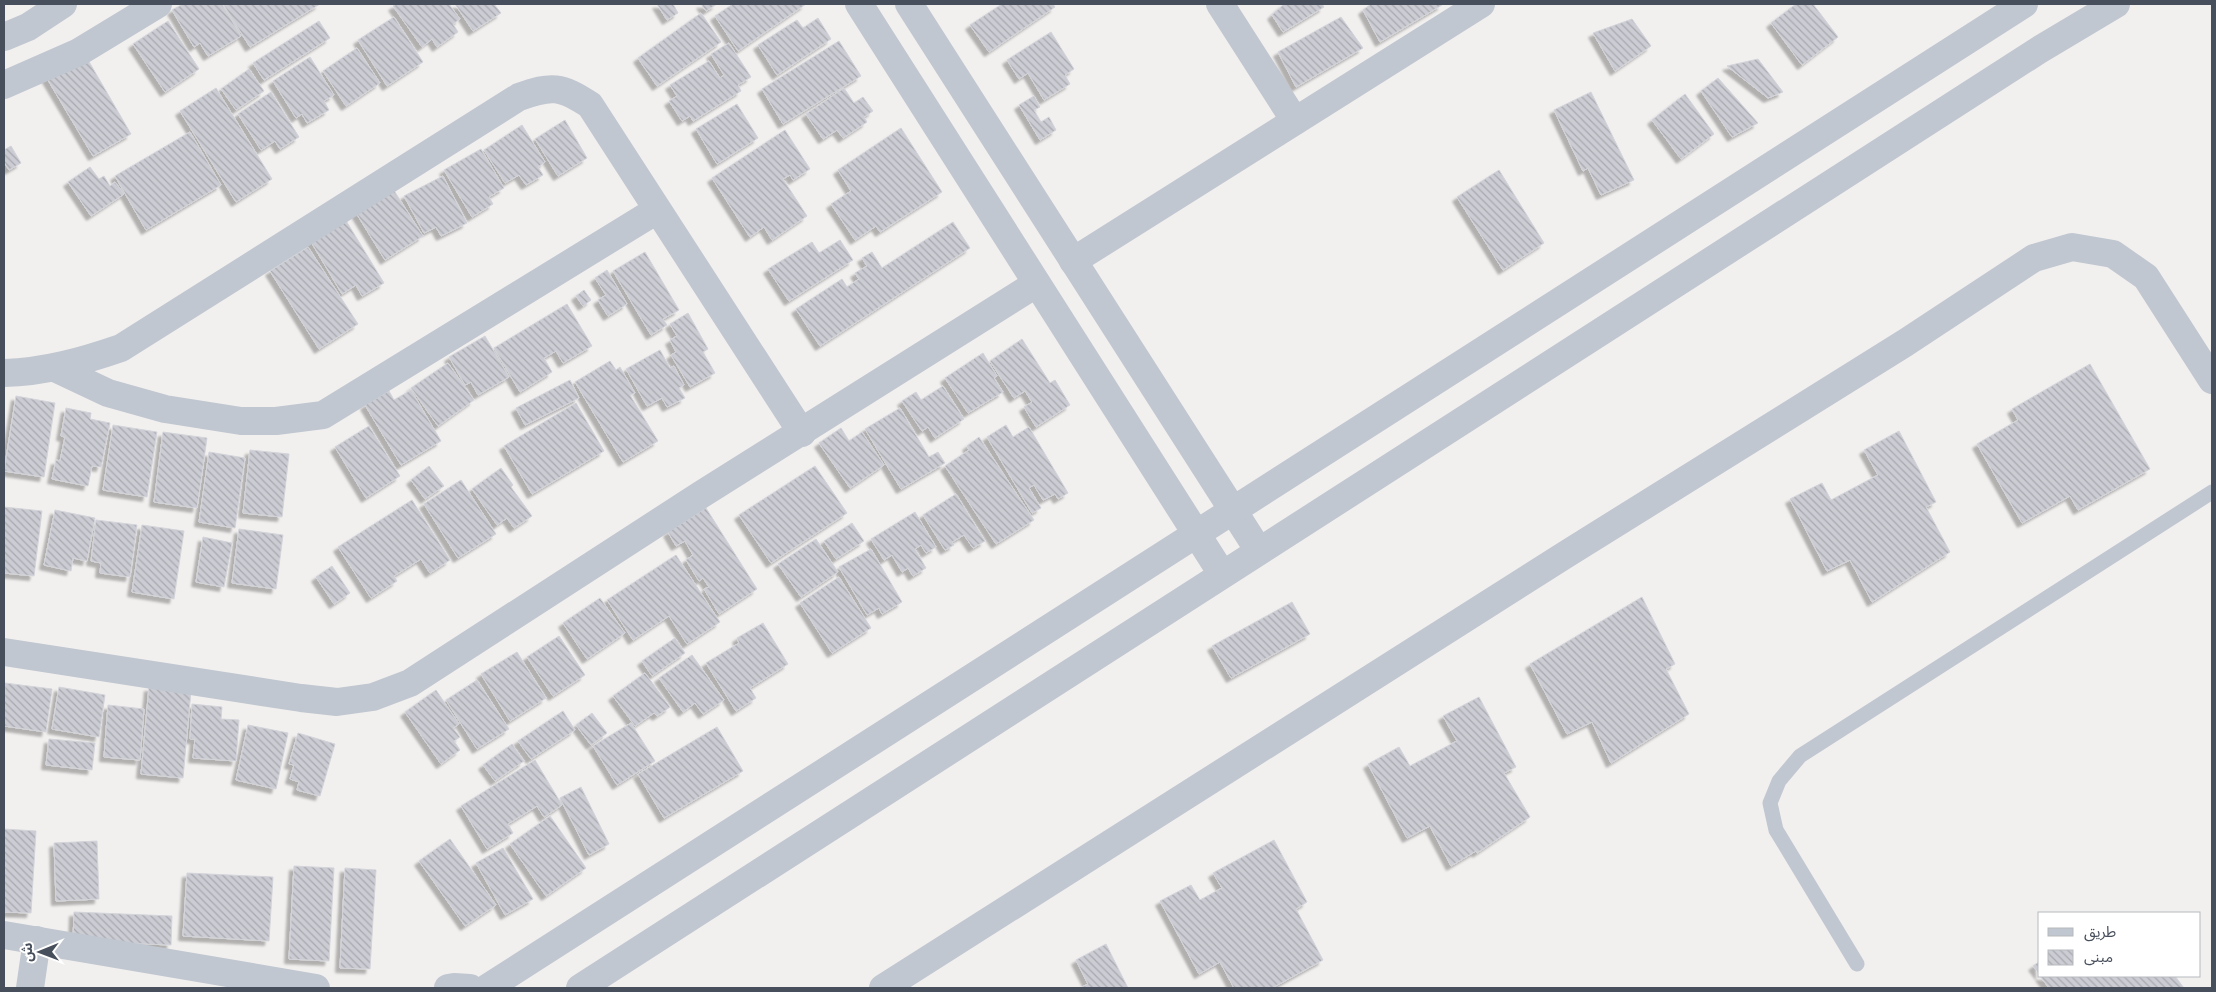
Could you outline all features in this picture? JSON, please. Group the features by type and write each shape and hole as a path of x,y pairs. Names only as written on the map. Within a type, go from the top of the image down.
{"street":[{"path":"4,37 28,27 64,4"},
{"path":"4,85 79,52 158,4"},
{"path":"859,4 1222,574"},
{"path":"908,4 1259,551"},
{"path":"1220,4 1295,121"},
{"path":"1073,260 1481,4"},
{"path":"487,988 2024,4"},
{"path":"580,988 2031,55 2116,4"},
{"path":"4,373 55,368 121,348 519,97 543,88 568,91 590,105 802,433"},
{"path":"55,368 108,393 165,409 241,421 276,421 323,414 657,210"},
{"path":"883,988 1648,502 1905,343 2034,258 2072,247 2112,254 2126,263 2146,277 2212,380"},
{"path":"4,652 301,698 337,702 373,697 410,683 702,494 802,433 1036,284"},
{"path":"4,934 316,988"},
{"path":"30,988 38,940"},
{"path":"448,988 470,988"}],"lane":[{"path":"1857,964 1776,830 1770,803 1779,781 1800,756 2212,492"}],"building":[{"path":"183,4 222,4 241,36 208,56 200,43 194,47 172,10"},
{"path":"223,4 320,4 250,47"},
{"path":"397,4 449,4 460,19 453,24 458,32 437,47 432,39 422,47 393,6"},
{"path":"455,4 494,4 501,13 473,31"},
{"path":"657,4 673,4 678,13 667,20"},
{"path":"701,4 717,4 706,11"},
{"path":"733,4 806,4 738,51 715,16"},
{"path":"1002,4 1053,4 1055,7 989,52 970,25"},
{"path":"1284,4 1322,4 1324,7 1283,32 1272,15"},
{"path":"1371,4 1442,5 1380,42 1363,10"},
{"path":"1796,4 1813,4 1838,37 1802,65 1771,23"},
{"path":"701,13 721,42 657,86 638,58"},
{"path":"394,17 423,62 387,86 358,40"},
{"path":"1341,17 1363,48 1296,87 1278,52"},
{"path":"818,18 831,39 777,75 758,45 797,20 803,28"},
{"path":"1632,19 1651,46 1615,71 1593,33"},
{"path":"168,21 199,69 165,92 133,44"},
{"path":"319,21 330,38 264,80 253,63"},
{"path":"1051,32 1074,69 1065,75 1070,84 1044,100 1028,73 1019,79 1007,60"},
{"path":"839,41 861,76 783,124 762,89"},
{"path":"729,43 751,77 738,85 741,91 693,121 690,116 682,121 669,101 677,96 670,85 709,61 720,78 724,75 711,54"},
{"path":"357,48 380,83 346,106 323,71"},
{"path":"84,53 131,134 93,156 45,75"},
{"path":"310,57 334,95 324,101 329,110 307,123 302,114 296,118 273,81"},
{"path":"1758,59 1783,92 1768,98 1727,66"},
{"path":"249,69 264,91 236,110 221,89"},
{"path":"1718,78 1758,123 1732,137 1701,91"},
{"path":"216,88 272,179 236,202 180,111"},
{"path":"844,88 854,103 863,97 873,111 864,117 867,122 843,138 837,130 823,139 806,114"},
{"path":"271,92 299,137 280,149 275,141 261,150 238,114"},
{"path":"1591,92 1634,180 1601,195 1588,168 1583,171 1554,110"},
{"path":"1685,94 1714,134 1681,159 1652,120"},
{"path":"1034,96 1040,107 1034,110 1041,122 1049,117 1056,130 1040,140 1019,105"},
{"path":"737,104 758,138 717,164 696,129"},
{"path":"565,120 587,158 558,176 535,139"},
{"path":"522,125 545,162 538,167 543,175 526,185 519,175 505,183 484,150"},
{"path":"901,128 942,192 880,232 876,226 855,240 831,204 851,191 838,170"},
{"path":"785,130 810,169 793,180 790,175 783,179 807,216 772,240 764,227 750,237 712,178"},
{"path":"190,132 221,185 146,230 115,176"},
{"path":"11,146 21,163 9,170 4,162 4,150"},
{"path":"481,149 504,188 489,197 493,204 472,217 444,170"},
{"path":"90,167 99,179 104,176 110,186 115,182 124,194 91,216 68,182"},
{"path":"1499,170 1544,243 1503,270 1457,197"},
{"path":"443,176 467,223 441,236 436,227 424,233 404,196"},
{"path":"393,189 423,236 385,260 355,211"},
{"path":"345,219 384,283 362,296 356,285 342,294 310,240"},
{"path":"953,222 970,248 820,346 796,309 842,279 847,287 859,279 855,273 867,266 862,258 872,252 882,268"},
{"path":"840,240 853,260 789,301 768,269 812,242 819,253"},
{"path":"308,247 358,324 319,349 270,271"},
{"path":"645,252 679,310 663,319 667,325 651,335 613,271"},
{"path":"607,270 627,304 608,316 598,300 606,295 595,278"},
{"path":"584,290 591,300 583,306 576,296"},
{"path":"567,304 592,346 563,363 556,351 544,358 552,372 520,392 494,348"},
{"path":"688,313 708,349 703,352 715,373 690,387 671,355 676,352 670,340 677,336 670,324"},
{"path":"485,336 509,377 478,395 471,382 465,385 449,357"},
{"path":"1022,339 1050,383 1055,380 1070,405 1036,427 1024,407 1032,402 1025,391 1014,398 990,361"},
{"path":"660,350 670,368 674,366 684,385 679,388 685,398 667,407 662,398 647,406 626,369"},
{"path":"983,353 997,376 994,378 1003,392 968,413 945,378"},
{"path":"610,361 616,370 620,367 635,393 630,395 658,441 623,462 575,382"},
{"path":"448,363 474,400 438,426 411,388"},
{"path":"2090,364 2150,469 2078,510 2070,496 2022,523 1977,444 2018,420 2012,409"},
{"path":"570,380 579,398 525,425 516,408"},
{"path":"943,386 964,419 935,438 928,427 922,431 902,401 916,392 921,400"},
{"path":"411,390 441,441 401,465 365,405 389,391 394,400"},
{"path":"16,396 55,403 44,477 4,471"},
{"path":"576,403 604,451 532,494 504,446"},
{"path":"66,408 91,413 90,419 110,423 101,467 92,466 88,486 52,479 56,460 60,461 65,437 61,436"},
{"path":"900,408 929,457 938,452 945,463 901,489 865,429"},
{"path":"113,425 157,432 147,497 103,490"},
{"path":"1006,425 1013,437 1029,427 1068,493 1058,499 1055,494 1043,500 1034,485 1029,488 1041,508 1032,513 987,437"},
{"path":"369,426 400,476 366,498 335,447"},
{"path":"841,428 849,441 862,432 884,465 850,488 819,443"},
{"path":"1899,431 1936,502 1926,507 1950,552 1872,602 1850,560 1827,571 1790,499 1822,483 1831,500 1878,475 1864,450"},
{"path":"163,432 207,438 197,508 154,502"},
{"path":"979,437 1034,520 996,544 945,466 969,450 967,446"},
{"path":"250,450 289,454 282,517 243,513"},
{"path":"209,452 245,458 235,528 199,522"},
{"path":"429,466 444,486 425,499 411,480"},
{"path":"815,466 847,513 771,563 739,515"},
{"path":"501,468 513,485 511,487 532,516 514,528 507,518 497,525 472,489"},
{"path":"461,480 496,534 458,558 424,504"},
{"path":"956,494 985,541 973,548 964,535 952,542 954,545 945,550 923,515"},
{"path":"412,500 450,560 430,573 421,559 394,576 397,581 371,598 338,547"},
{"path":"4,507 42,511 34,576 4,573"},
{"path":"706,508 757,589 719,614 704,589 709,587 703,578 699,581 686,560 693,555 685,541 676,546 668,532"},
{"path":"55,510 95,518 87,561 73,558 71,571 44,565"},
{"path":"915,512 936,547 926,553 921,545 915,549 926,568 913,576 908,568 902,572 892,555 884,560 871,539"},
{"path":"96,520 137,525 130,577 100,573 101,563 91,561"},
{"path":"852,523 864,541 836,559 824,541"},
{"path":"142,525 184,531 174,599 132,592"},
{"path":"239,529 283,535 276,589 232,583"},
{"path":"203,537 232,543 224,587 196,582"},
{"path":"816,539 838,572 801,597 778,564"},
{"path":"871,549 902,602 882,614 879,608 867,615 839,567"},
{"path":"676,555 720,622 687,644 669,616 633,640 607,600"},
{"path":"332,566 350,593 334,604 316,577"},
{"path":"839,577 871,628 832,653 800,603"},
{"path":"1642,597 1675,664 1666,669 1689,714 1611,763 1592,722 1567,734 1530,664"},
{"path":"600,598 625,633 587,659 563,623"},
{"path":"1292,602 1310,634 1231,678 1212,646"},
{"path":"763,623 788,664 750,688 756,698 736,711 706,663 739,643 737,638"},
{"path":"559,636 585,675 553,696 527,657"},
{"path":"675,638 685,653 652,676 642,661"},
{"path":"517,652 546,698 510,721 481,674"},
{"path":"692,655 724,700 703,714 695,703 683,712 659,678"},
{"path":"645,673 670,707 657,716 654,713 635,726 613,696"},
{"path":"477,680 509,729 477,749 446,700"},
{"path":"5,683 52,689 46,732 4,726"},
{"path":"59,687 105,695 99,737 52,729"},
{"path":"149,687 191,691 183,778 141,774"},
{"path":"436,690 459,724 453,728 460,737 454,741 460,750 441,764 405,712"},
{"path":"1479,697 1516,767 1504,773 1530,817 1477,853 1476,851 1451,866 1430,826 1407,838 1368,764 1399,747 1410,766 1457,741 1443,716"},
{"path":"192,704 222,707 221,719 239,720 236,761 193,758 195,739 190,739"},
{"path":"108,705 144,709 140,760 104,757"},
{"path":"563,711 575,730 531,759 518,741"},
{"path":"592,713 607,733 591,745 576,725"},
{"path":"631,723 655,761 617,785 593,746"},
{"path":"248,725 288,733 276,789 236,780"},
{"path":"717,727 743,771 664,818 638,774"},
{"path":"298,733 335,744 320,796 297,790 299,782 290,779 294,765 289,764"},
{"path":"49,739 95,743 92,770 46,765"},
{"path":"512,744 524,761 495,781 483,765"},
{"path":"535,760 562,805 544,817 537,806 508,824 513,833 487,849 461,806"},
{"path":"581,787 609,844 589,855 560,798"},
{"path":"550,816 586,868 546,896 510,844"},
{"path":"4,829 36,831 31,913 4,912"},
{"path":"450,839 496,905 465,926 419,861"},
{"path":"1274,840 1307,902 1296,909 1323,960 1272,988 1234,988 1220,962 1199,974 1160,901 1191,885 1200,900 1222,888 1213,873"},
{"path":"97,841 99,899 56,901 54,843"},
{"path":"503,848 533,899 505,915 476,863"},
{"path":"294,866 334,868 329,961 289,959"},
{"path":"345,868 376,870 370,969 340,968"},
{"path":"187,873 273,877 269,941 183,936"},
{"path":"74,912 172,916 171,945 73,941"},
{"path":"1106,944 1128,988 1080,988 1088,984 1076,960"},
{"path":"2038,962 2038,972 2033,966"},
{"path":"2041,977 2176,977 2184,988 2049,988"}]}
